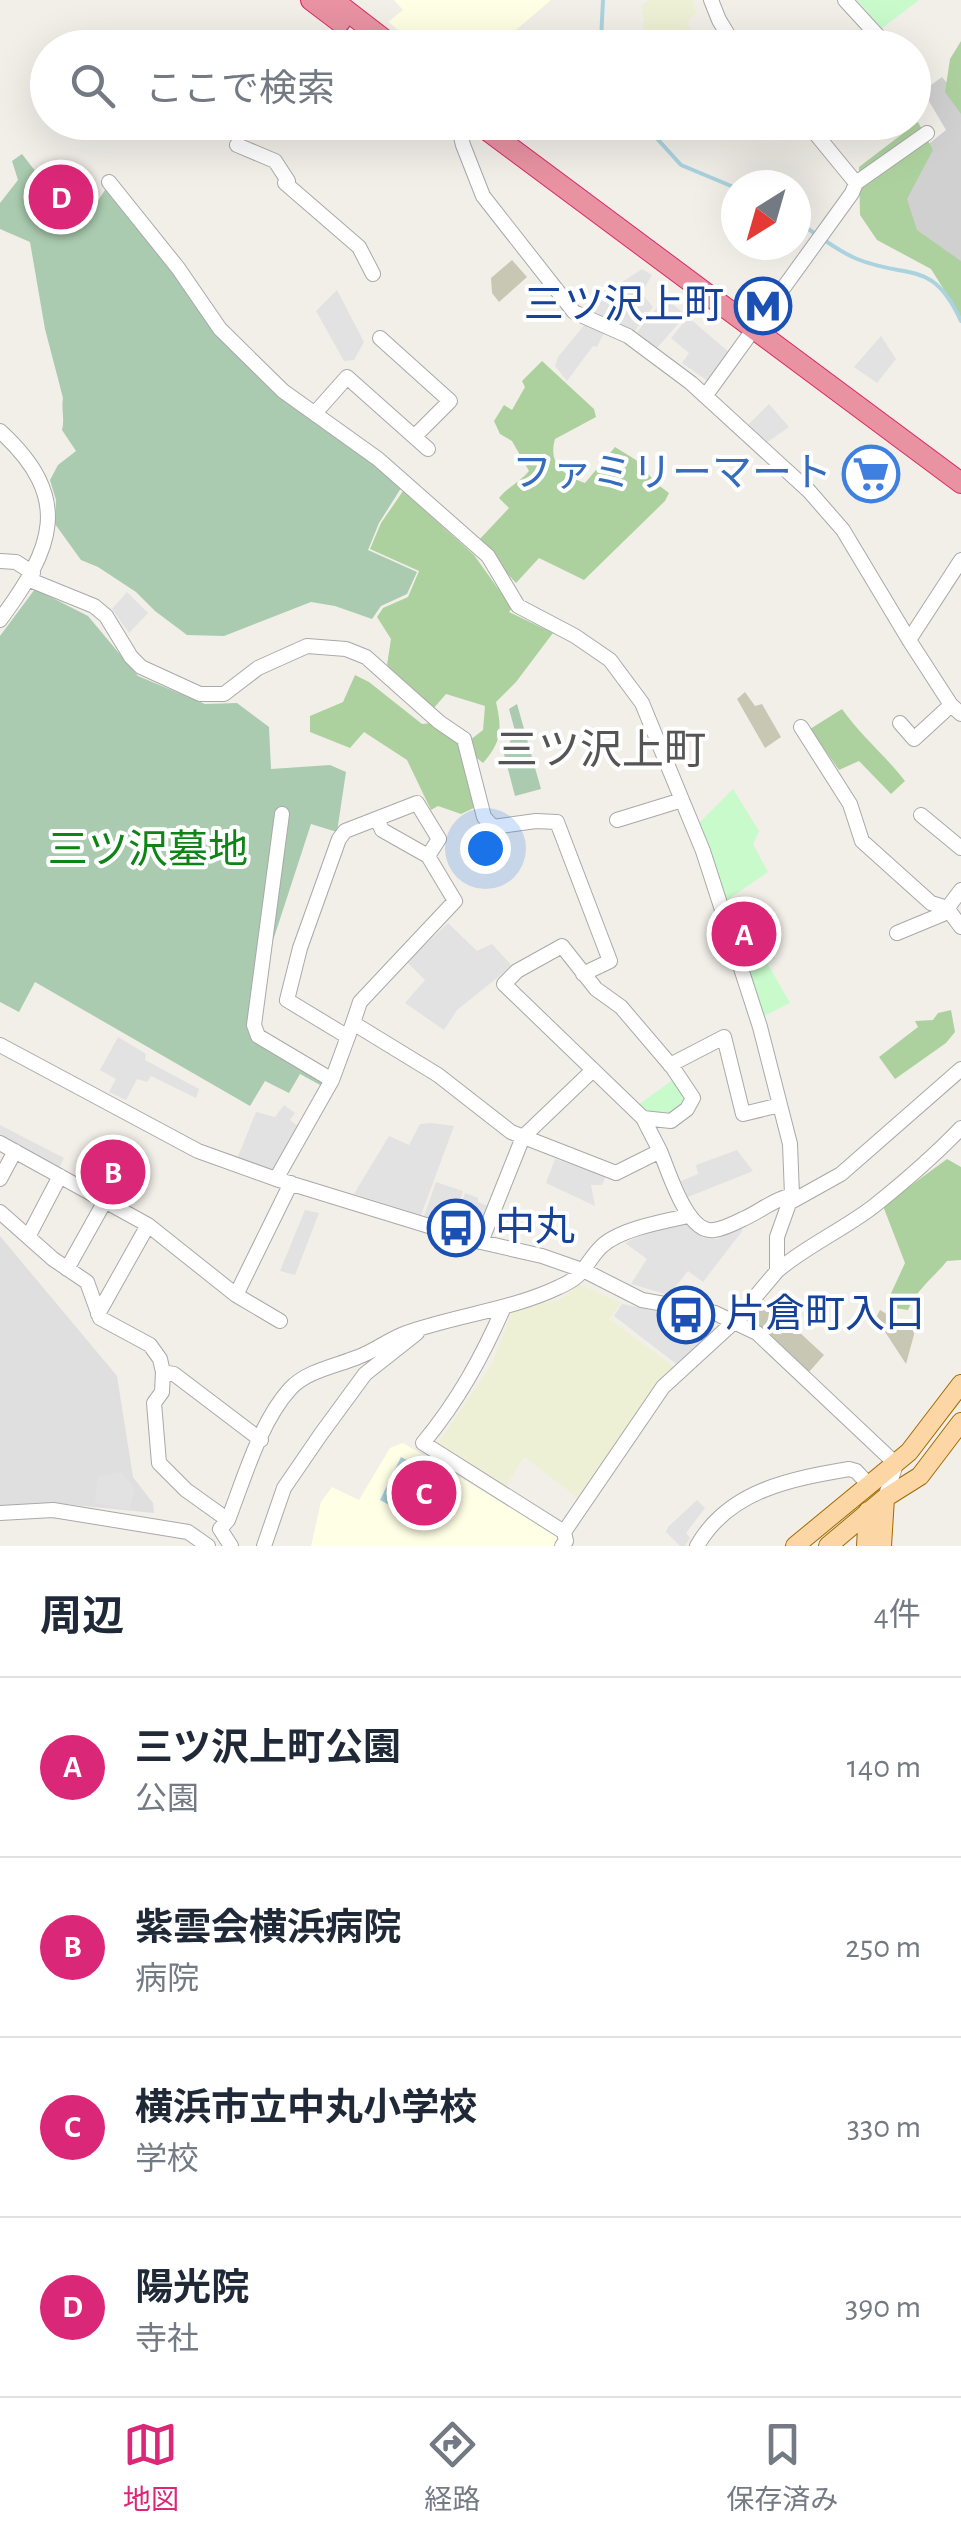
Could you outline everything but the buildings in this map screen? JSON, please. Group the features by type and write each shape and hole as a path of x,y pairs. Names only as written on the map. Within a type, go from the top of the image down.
{"highway":[{"path":"312,0 351,30"},
{"path":"332,0 371,30"},
{"path":"501,140 961,467"},
{"path":"517,140 961,483"}],"main road":[{"path":"795,1546 909,1452 961,1384"},
{"path":"836,1543 885,1498 920,1476 961,1422"},
{"path":"866,1546 869,1485"},
{"path":"882,1546 885,1498"}],"street":[{"path":"711,0 725,30"},
{"path":"845,0 872,30"},
{"path":"462,140 483,196 574,312 628,336 706,396 834,517 956,709 914,738 900,723"},
{"path":"821,140 856,182"},
{"path":"706,396 852,193 856,182 918,140"},
{"path":"237,145 275,161 286,182 359,247 374,274"},
{"path":"109,182 178,268 220,329 283,391 378,459 488,556 518,606 610,660 642,704 703,851 760,1027 790,1144 790,1199 776,1238 776,1271"},
{"path":"380,338 450,401 415,436"},
{"path":"316,412 347,377 428,448"},
{"path":"0,431 35,468 48,504 45,546 32,576 0,620"},
{"path":"909,640 961,560"},
{"path":"0,561 16,562 32,576 94,606 106,616 141,667 200,694 224,694 258,668 307,646 346,649 366,657 464,739 484,818 493,827 558,822 610,961 584,974"},
{"path":"801,727 850,804 862,841 931,903 947,908 961,927"},
{"path":"618,820 682,800"},
{"path":"428,856 439,839 418,803 345,831 300,948 287,1000 438,1075 510,1132 616,1173 660,1151"},
{"path":"282,814 266,910 254,1025 258,1036 332,1080"},
{"path":"921,816 961,848"},
{"path":"236,1295 332,1080 360,1002 455,901 428,856 382,830 377,819"},
{"path":"897,933 943,914 961,890"},
{"path":"643,1118 671,1121 688,1109 693,1098 622,1007 596,990 562,946 517,971 504,984 643,1118 688,1216 699,1228 712,1231 746,1218 772,1200 790,1199 841,1174 961,1069"},
{"path":"670,1065 724,1036 743,1114 780,1105"},
{"path":"0,1044 198,1150 481,1242 542,1256 585,1271 642,1300 714,1313 735,1321 758,1333 896,1464 885,1498"},
{"path":"481,1242 523,1137 593,1070"},
{"path":"504,1306 480,1362 423,1443 563,1539 663,1386 735,1321 776,1271 873,1206 937,1154 961,1128"},
{"path":"0,1142 148,1225 236,1295 280,1321"},
{"path":"0,1179 14,1151"},
{"path":"28,1237 60,1176"},
{"path":"68,1269 105,1201"},
{"path":"0,1212 87,1282 100,1318 150,1345 164,1372 162,1392 154,1403 159,1463 186,1490 228,1520"},
{"path":"232,1546 220,1529 228,1520 247,1464 291,1388 308,1376 366,1355 404,1333 560,1287 585,1271 603,1244 652,1224 688,1216"},
{"path":"98,1314 148,1225"},
{"path":"264,1546 284,1488 343,1404 365,1374 421,1329"},
{"path":"164,1372 174,1374 260,1440"},
{"path":"697,1546 724,1514 775,1484 848,1469 856,1471 869,1485"},
{"path":"0,1513 54,1510 188,1532 208,1546"}],"shaded area":[{"path":"394,0 551,0 516,30 398,30 388,22 403,10"},
{"path":"649,0 692,0 696,13 686,24 692,30 643,30 641,6"},
{"path":"942,77 961,100 961,307 938,269 868,193 946,130 931,105 931,85"},
{"path":"512,260 527,277 499,302 492,293 491,278"},
{"path":"642,269 652,275 641,293 653,307 635,331 592,311 589,304"},
{"path":"337,290 364,342 354,360 344,361 316,311"},
{"path":"665,298 686,315 656,349 637,332"},
{"path":"688,317 730,353 709,382 682,363 689,353 671,338"},
{"path":"586,323 605,331 597,347 593,346 567,381 555,366"},
{"path":"881,336 896,359 877,383 854,367"},
{"path":"769,404 789,427 766,443 748,425"},
{"path":"127,592 148,613 129,633 112,609"},
{"path":"745,692 755,706 762,704 781,737 765,748 737,699"},
{"path":"448,923 477,951 492,944 512,966 457,1010 444,1030 405,1003 425,980 407,962"},
{"path":"118,1037 146,1054 145,1060 199,1089 196,1098 151,1076 147,1082 137,1079 126,1100 109,1092 116,1079 100,1070"},
{"path":"284,1105 295,1113 290,1120 300,1128 275,1171 237,1159 256,1112 275,1117"},
{"path":"420,1124 454,1126 421,1215 354,1194 389,1136 409,1145"},
{"path":"0,1125 64,1158 59,1168 0,1135"},
{"path":"737,1150 753,1171 688,1197 681,1181 698,1174 696,1165"},
{"path":"555,1159 606,1176 602,1185 591,1185 595,1206 546,1183"},
{"path":"436,1182 463,1191 453,1225 424,1216"},
{"path":"465,1193 488,1206 480,1228 469,1232 455,1227"},
{"path":"305,1210 319,1213 295,1275 280,1271"},
{"path":"686,1223 703,1238 717,1239 740,1227 743,1230 703,1282 688,1271 669,1295 631,1284 647,1259 625,1243 649,1231"},
{"path":"0,1236 117,1376 133,1477 153,1503 154,1513 53,1503 0,1507"},
{"path":"579,1284 621,1303 609,1319 677,1369 657,1384 578,1498 524,1457 506,1486 438,1443 492,1364 512,1311 561,1299"},
{"path":"762,1298 824,1355 809,1372 749,1316"},
{"path":"622,1304 705,1321 719,1332 679,1366 614,1316"},
{"path":"880,1310 915,1331 906,1364 876,1318"},
{"path":"403,1443 557,1536 554,1546 311,1546 321,1502 332,1487 359,1500 390,1448"},
{"path":"122,1472 135,1490 129,1510 95,1503 98,1476"},
{"path":"697,1500 705,1508 686,1533 690,1538 685,1546 680,1546 666,1532"}],"green space":[{"path":"857,0 919,0 881,29"},
{"path":"961,41 961,114 945,92 950,59"},
{"path":"894,140 928,140 933,150 907,199 917,230 961,261 961,317 931,269 877,240 860,215 859,167"},
{"path":"22,154 43,181 39,192 67,226 82,225 107,187 216,332 403,485 379,523 368,550 417,572 407,594 381,606 372,619 311,602 224,636 187,635 136,592 81,560 55,524 56,500 50,480 58,465 76,451 62,430 63,398 45,329 30,242 0,229 0,203 18,180 12,161"},
{"path":"542,361 594,409 596,417 555,439 554,455 559,467 585,483 615,447 636,460 669,493 584,580 539,558 516,583 478,541 509,508 499,498 529,471 512,441 500,434 494,421 504,405 512,410 525,387 522,381"},
{"path":"403,491 474,555 512,608 509,612 553,633 496,702 499,734 483,763 473,755 470,740 483,730 485,706 446,694 433,709 387,665 391,639 377,617 383,608 408,597 419,571 370,549 381,523"},
{"name":"三ツ沢墓地","path":"35,589 88,616 138,676 205,704 237,703 269,727 271,769 330,765 346,772 337,832 311,824 266,962 254,1038 325,1080 322,1086 300,1074 289,1093 265,1081 250,1106 35,982 19,1012 0,1002 0,636"},
{"path":"355,675 422,724 431,723 461,744 476,807 461,814 438,806 431,810 407,760 364,732 350,748 310,732 310,716 343,702"},
{"path":"517,704 541,789 515,796 504,754 515,731 509,709"},
{"path":"842,709 905,781 891,794 859,761 839,770 810,729"},
{"path":"733,789 759,831 753,844 768,872 730,898 790,1003 764,1016 698,824"},
{"path":"951,1010 955,1032 946,1043 895,1079 879,1057 918,1027 915,1021 933,1020 938,1013"},
{"path":"674,1079 687,1097 685,1106 672,1114 646,1113 638,1105"},
{"path":"947,1159 961,1167 961,1260 947,1261 920,1290 908,1310 894,1308 887,1302 905,1263 883,1206"}],"water":[{"path":"401,1457 415,1464 393,1507 380,1500"}],"waterway":[{"path":"602,30 603,0"},
{"path":"658,140 681,165 721,182"},
{"path":"811,231 857,259 929,279 950,301 961,321"}],"place":[{"name":"陽光院","path":"61,197"},
{"name":"三ツ沢上町","path":"763,306"},
{"name":"ファミリーマート","path":"871,474"},
{"name":"三ツ沢上町公園","path":"744,934"},
{"name":"紫雲会横浜病院","path":"113,1172"},
{"name":"中丸","path":"456,1228"},
{"name":"片倉町入口","path":"686,1315"},
{"name":"横浜市立中丸小学校","path":"424,1493"}],"district":[{"name":"三ツ沢上町","path":"601,751"}]}
